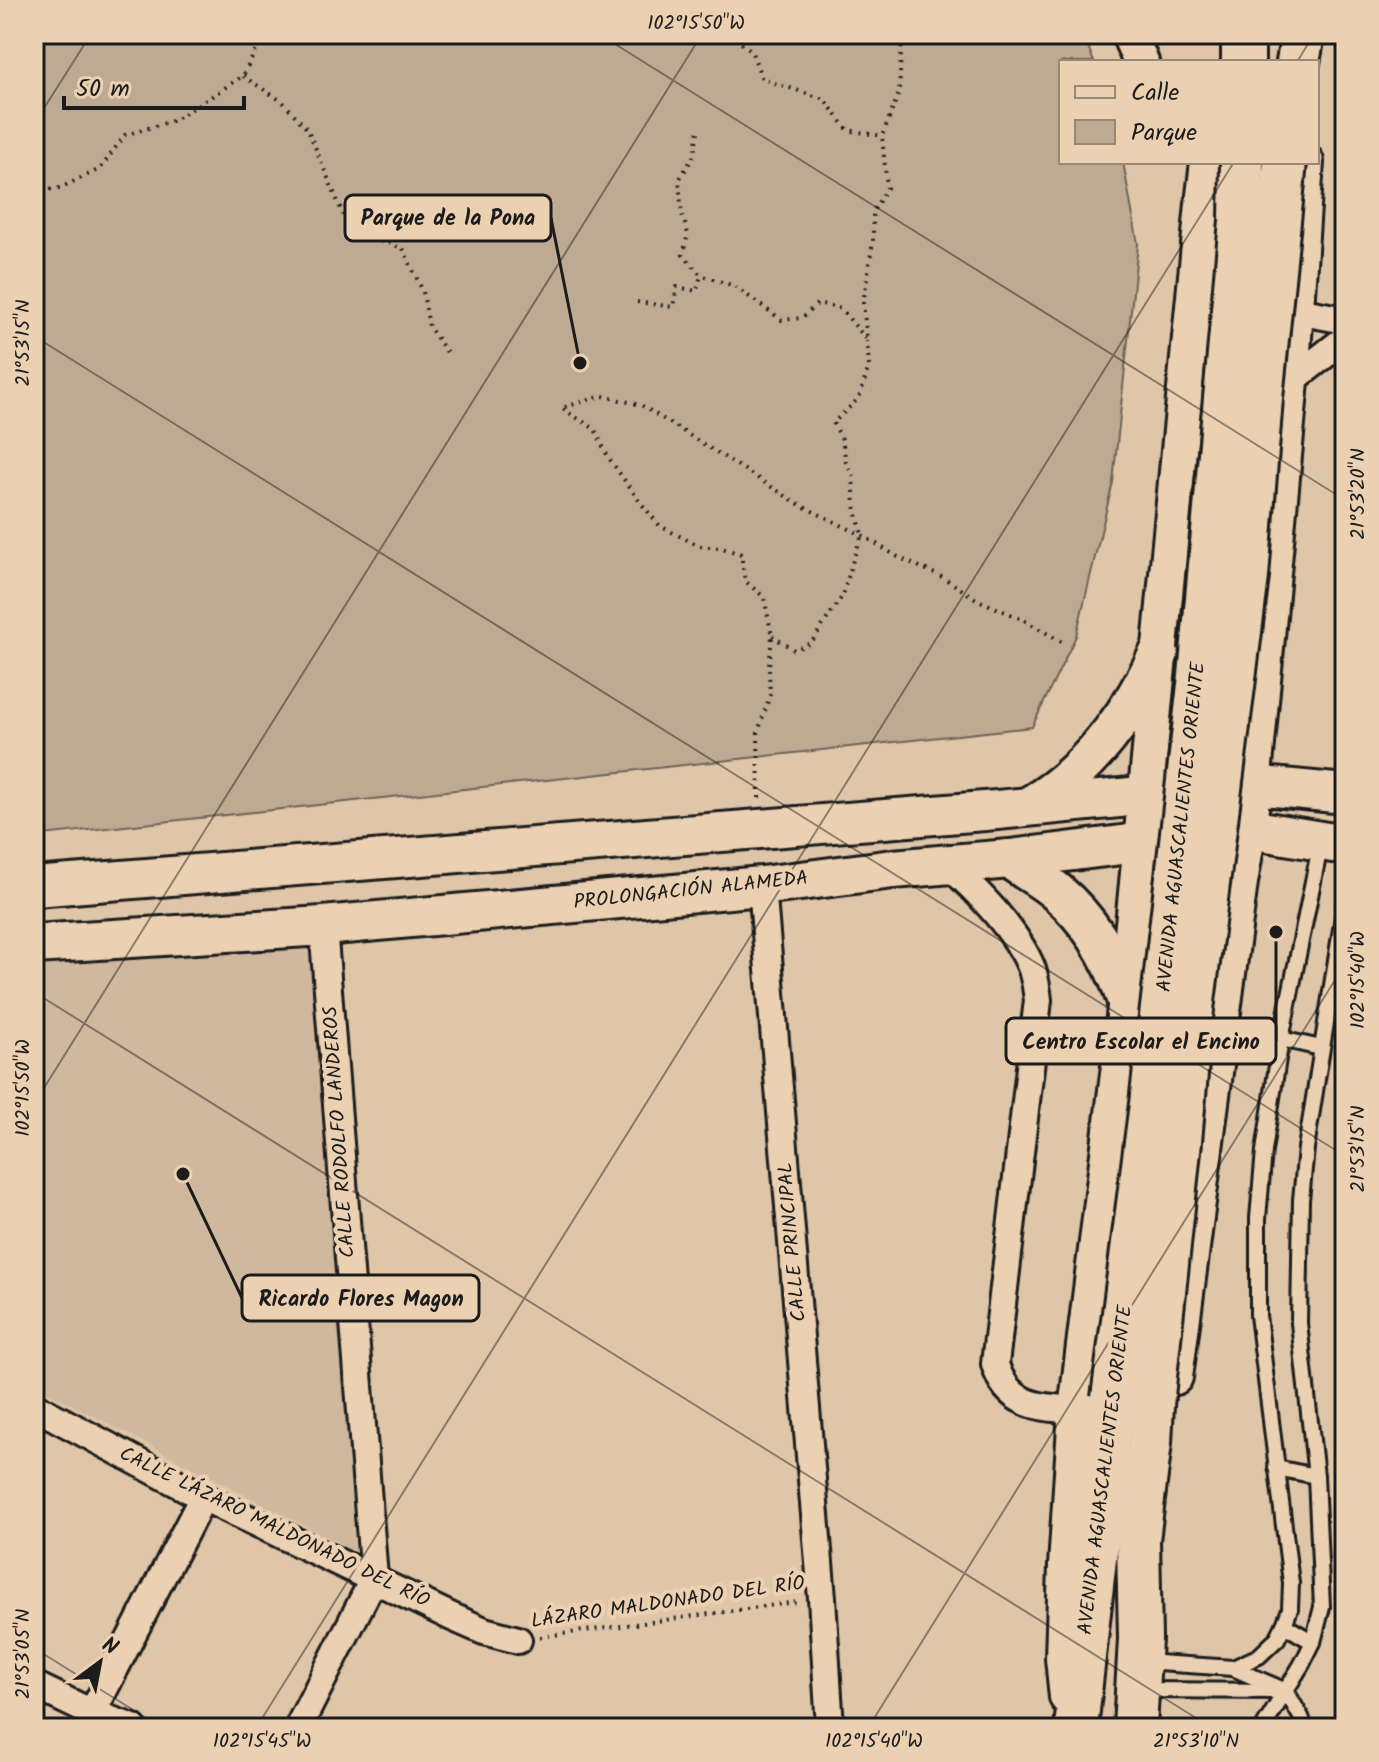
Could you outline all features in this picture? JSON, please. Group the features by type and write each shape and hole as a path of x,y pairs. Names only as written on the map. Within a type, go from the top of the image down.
{"main road":[{"path":"1243,34 1243,60"},
{"path":"1298,60 1303,34"},
{"name":"AVENIDA AGUASCALIENTES ORIENTE","path":"1076,1728 1200,676 1241,221 1242,164"},
{"name":"AVENIDA AGUASCALIENTES ORIENTE","path":"1114,1404 1180,1141 1191,1017 1247,576 1285,164"},
{"path":"1028,807 1067,779 1097,751 1129,710 1157,666"},
{"path":"34,887 1028,807 1253,785 1345,794"},
{"name":"PROLONGACIÓN ALAMEDA","path":"34,944 323,926 762,886 893,869 1139,849 1249,829 1333,842"},
{"path":"1010,859 1056,891 1086,921 1109,956 1125,996"},
{"name":"AVENIDA AGUASCALIENTES ORIENTE","path":"1114,1404 1150,1442 1138,1540 1138,1680"}],"street":[{"path":"1129,34 1140,60"},
{"path":"1223,60 1226,34"},
{"path":"1313,60 1314,34"},
{"path":"1186,164 1203,204"},
{"name":"AVENIDA AGUASCALIENTES ORIENTE","path":"1114,1404 1118,1073 1208,164"},
{"path":"1138,1680 1249,829 1297,311 1306,164"},
{"path":"1297,311 1345,320"},
{"path":"1291,381 1345,339"},
{"path":"1157,666 1172,692 1212,712 1246,702 1263,686"},
{"path":"1139,849 1192,847 1221,859 1240,882"},
{"path":"947,864 1003,922 1032,969 1038,1000 995,1364 998,1375 1004,1386 1022,1401 1044,1407 1114,1404"},
{"name":"CALLE PRINCIPAL","path":"762,886 822,1598 830,1728"},
{"name":"CALLE RODOLFO LANDEROS","path":"323,926 374,1578"},
{"name":"CALLE LÁZARO MALDONADO DEL RÍO","path":"34,1406 203,1497 484,1631 518,1640"},
{"path":"92,1713 203,1497"},
{"path":"300,1724 374,1578"},
{"path":"34,1685 92,1713 133,1728"}],"lane":[{"path":"1138,1680 1233,1668 1259,1656 1277,1639 1290,1609 1291,1583 1258,1315 1258,1218 1264,1151 1281,1039 1333,842"},
{"path":"1263,1728 1313,1642 1322,1607 1316,1476 1299,1323 1301,1200 1306,1148 1345,904"},
{"path":"1281,1039 1321,1048"},
{"path":"1276,1468 1316,1476"},
{"path":"1284,1625 1313,1642"},
{"path":"1233,1668 1286,1691 1305,1728"},
{"path":"1138,1680 1286,1691"}],"path":[{"path":"728,34 751,50 762,79 824,99 848,130 882,136"},
{"path":"772,636 794,650 811,643 843,595 862,535 855,506 853,476 846,462 842,439 833,423 859,398 869,366 863,303 873,241 873,211 887,188 882,136 899,93 902,34"},
{"path":"34,191 60,188 100,169 125,135 175,120 243,76 266,35"},
{"path":"243,76 283,102 308,130 343,214 364,236 403,248 423,292 429,327 449,355"},
{"path":"698,132 693,157 679,180 682,214 688,234 683,255 701,275 734,286 782,320 802,318 818,303 841,309 867,340"},
{"path":"637,302 673,307 677,287 697,291 701,275"},
{"path":"759,805 758,732 770,695 772,636 764,597 745,581 741,554 699,546 660,526 608,457 595,429 561,408 603,396 641,405 802,506 1064,643"},
{"name":"LÁZARO MALDONADO DEL RÍO","path":"518,1640 822,1598"}],"shaded area":[{"path":"318,948 355,1552 34,1385 34,964"}],"green space":[{"path":"34,34 1083,34 1093,60 1059,60 1059,164 1123,164 1138,244 1113,482 1076,636 1032,727 34,836"}],"place":[{"name":"Parque de la Pona","path":"580,363"},
{"name":"Centro Escolar el Encino","path":"1276,932"},
{"name":"Ricardo Flores Magon","path":"183,1174"}]}
